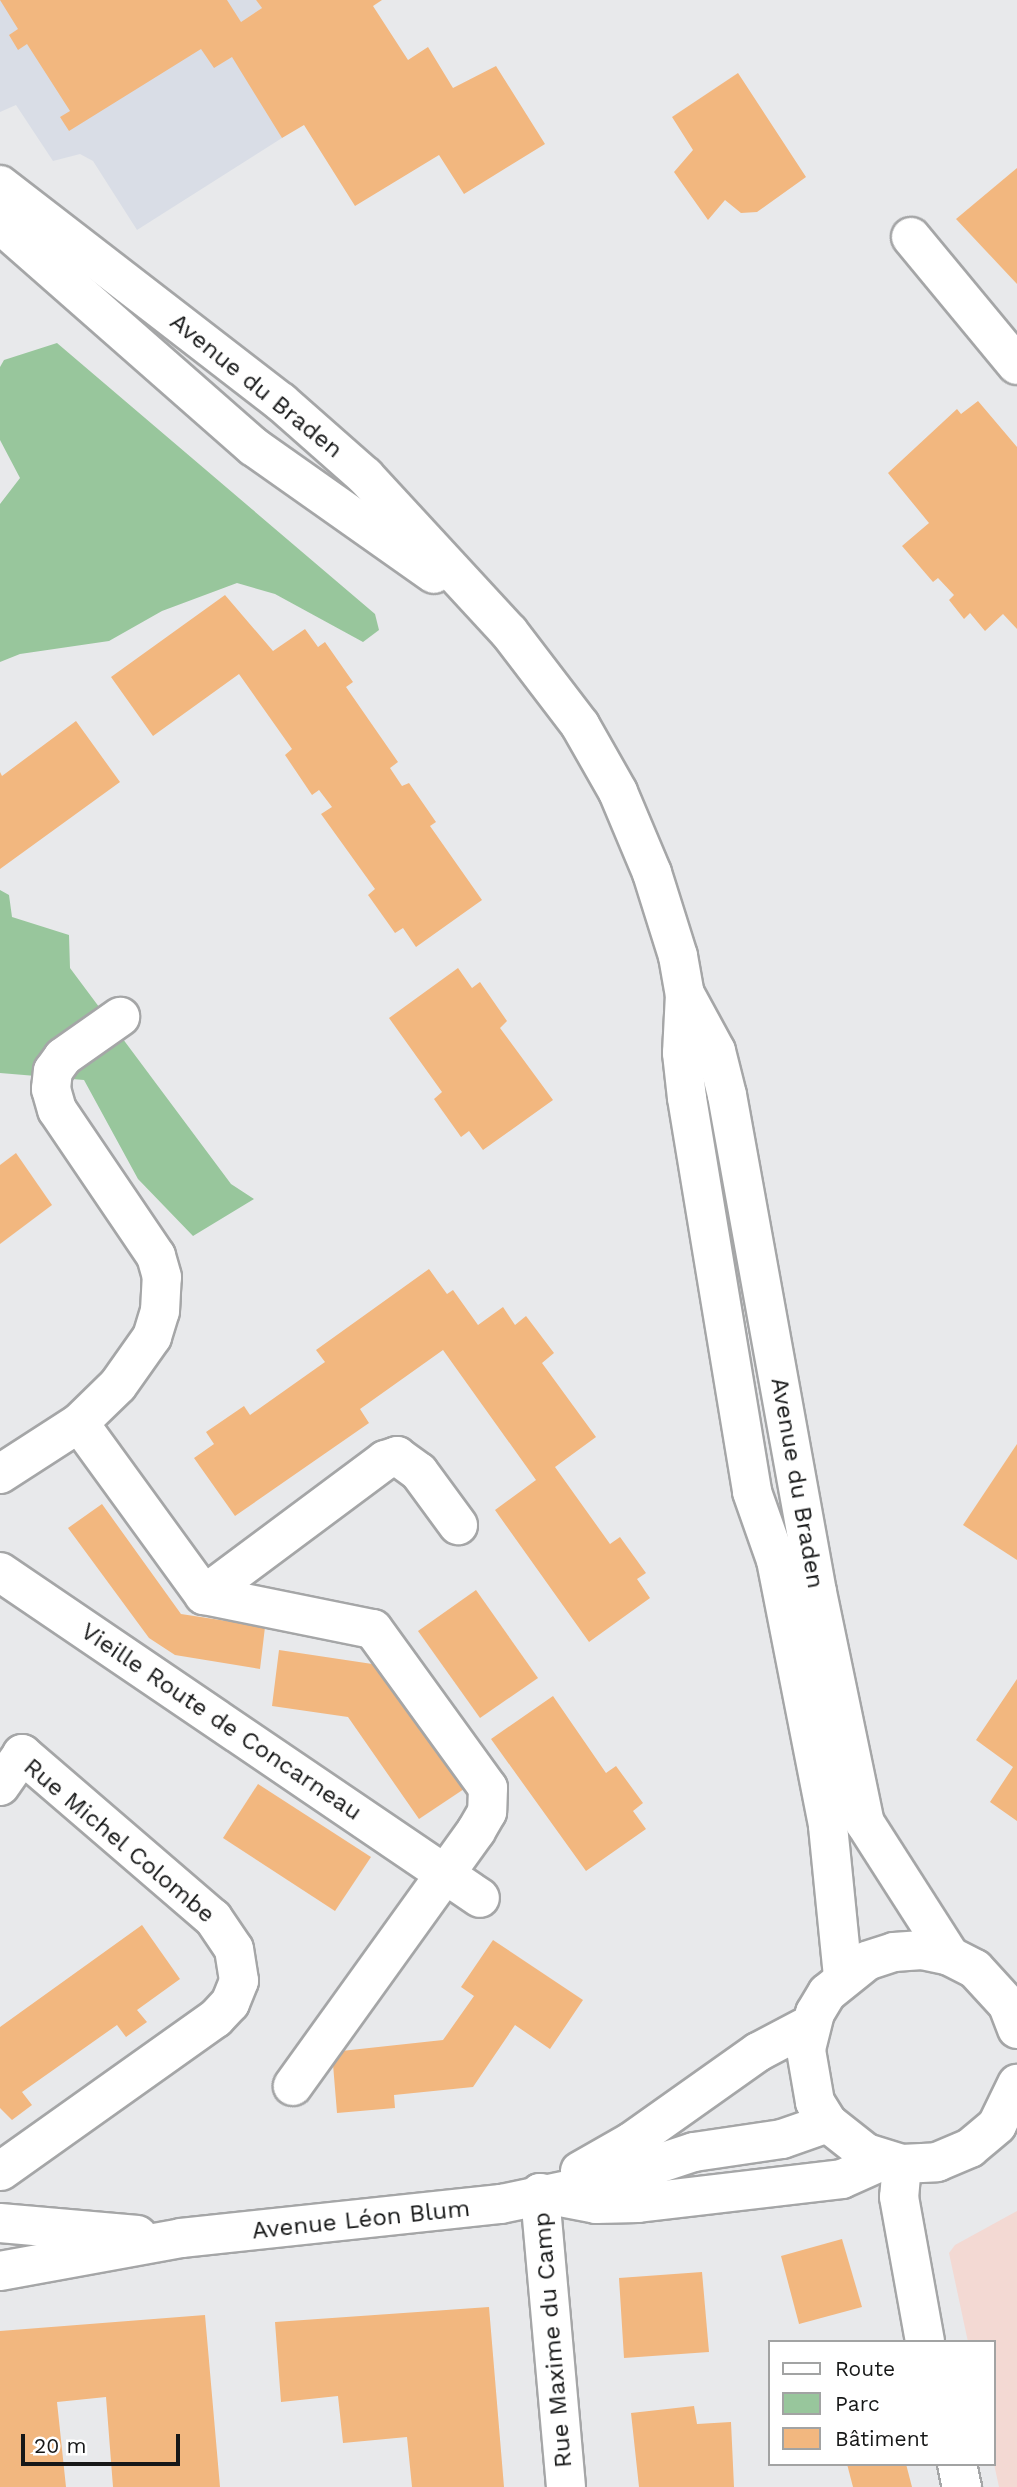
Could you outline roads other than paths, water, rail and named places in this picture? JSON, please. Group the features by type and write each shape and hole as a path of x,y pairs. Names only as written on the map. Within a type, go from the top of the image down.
{"street":[{"name":"Avenue du Braden","path":"0,185 327,442 490,611 567,706 609,772 667,913 685,994 682,1053 687,1098 741,1411 752,1492 776,1560 828,1826 844,1976"},
{"name":"Avenue du Braden","path":"0,224 254,447 490,611"},
{"path":"911,237 1017,365"},
{"name":"Avenue du Braden","path":"685,994 716,1051 727,1095 799,1487 865,1823 950,1956"},
{"path":"0,1474 79,1423 136,1362 152,1338 160,1311 162,1277 156,1256 57,1110 51,1089 53,1070 63,1057 120,1017"},
{"path":"741,1411 799,1487"},
{"path":"79,1423 204,1595 373,1629 386,1640 488,1788 487,1812 293,2086"},
{"path":"204,1595 385,1461 397,1456 419,1472 458,1525"},
{"name":"Vieille Route de Concarneau","path":"0,1572 480,1898"},
{"name":"Rue Michel Colombe","path":"0,1786 22,1754 214,1918 234,1949 239,1981 230,2003 216,2018 1,2171"},
{"path":"893,2162 848,2142 828,2123 808,2076 811,2024 827,1993 844,1976 867,1961 894,1952 922,1950 950,1956 975,1969 995,1987 1017,2029"},
{"name":"Avenue Léon Blum","path":"540,2193 631,2142 758,2052 811,2024"},
{"path":"540,2193 596,2204 638,2203 842,2179 893,2162 937,2162 970,2148 1007,2124 1017,2084"},
{"name":"Avenue Léon Blum","path":"0,2270 181,2238 437,2214 597,2184 694,2152 782,2139 828,2123"},
{"path":"893,2162 925,2340"},
{"name":"Rue Maxime du Camp","path":"540,2193 566,2487"},
{"name":"Avenue Léon Blum","path":"0,2224 181,2238"},
{"path":"957,2466 962,2487"}]}
